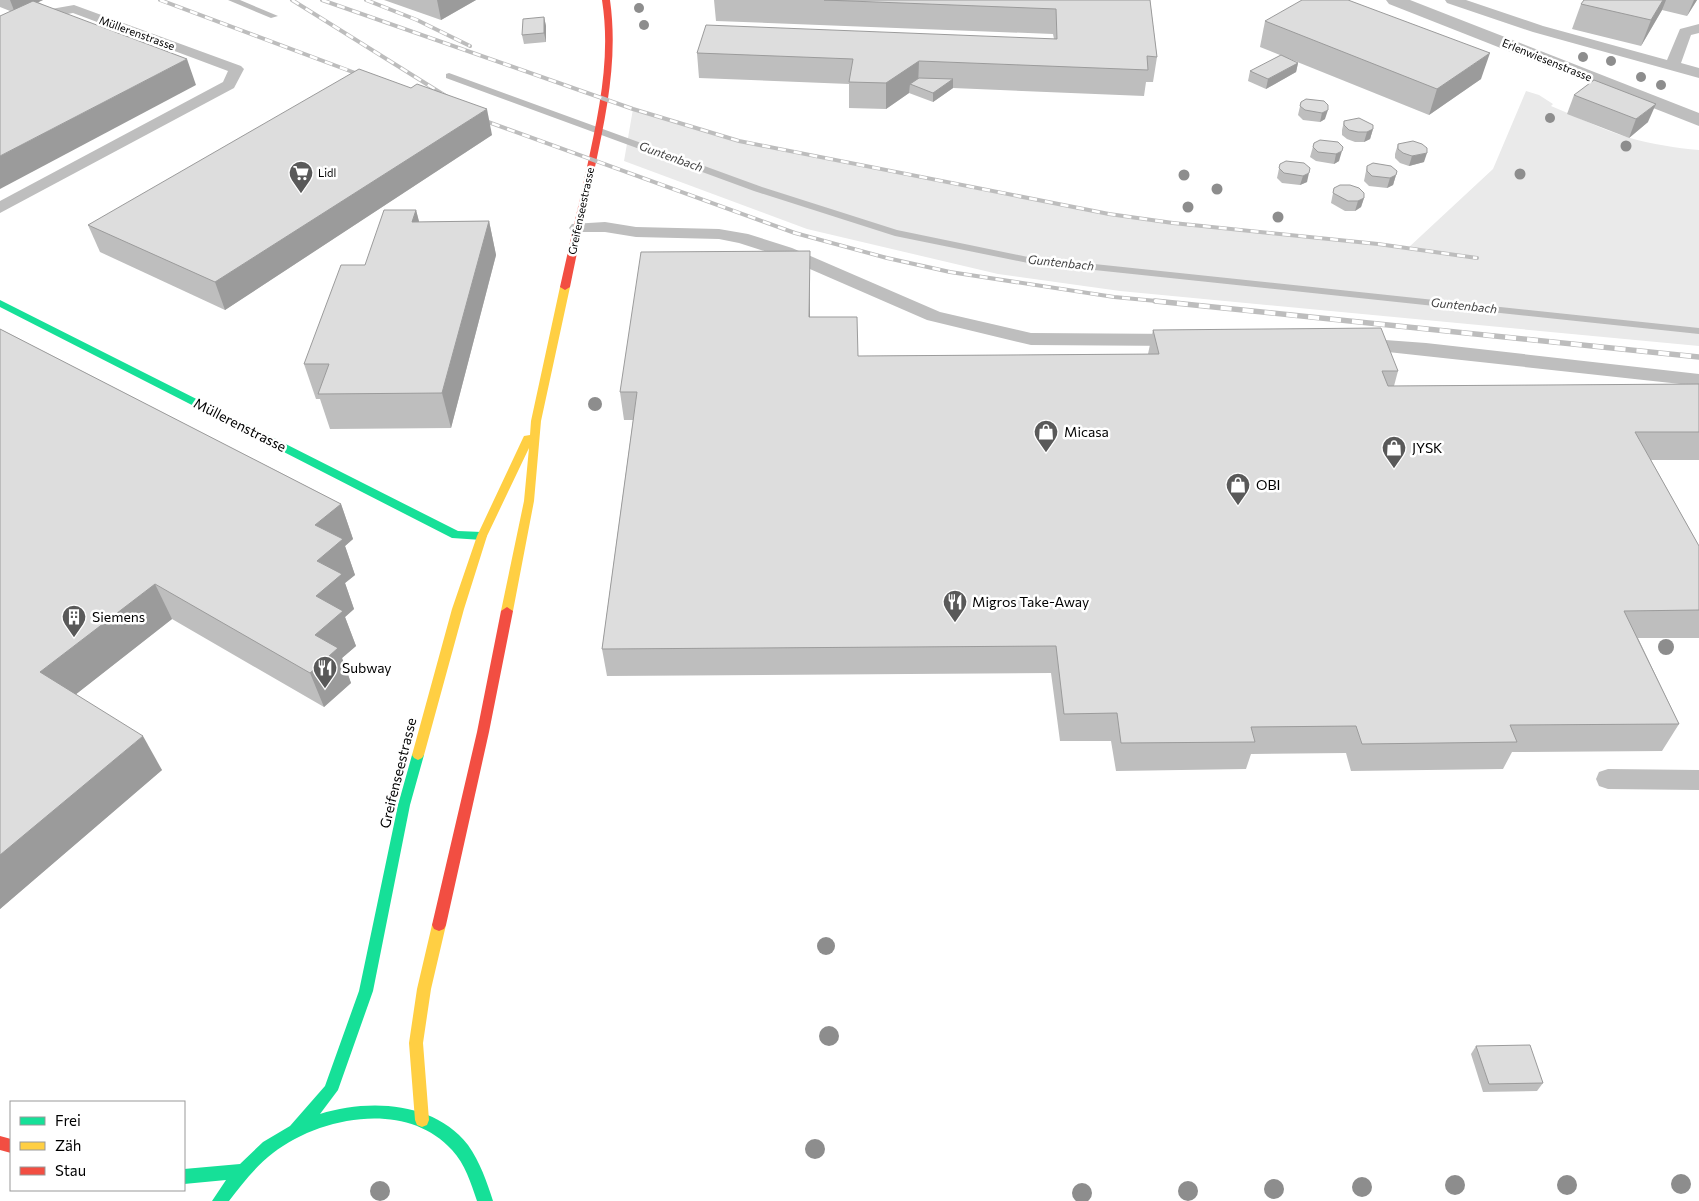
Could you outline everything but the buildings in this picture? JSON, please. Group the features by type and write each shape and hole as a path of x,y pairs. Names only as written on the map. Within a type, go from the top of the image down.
{"street":[{"name":"Greifenseestrasse","path":"422,1120 416,1043 424,989 483,732 529,501 536,421 603,111 610,57 610,19 606,0"},
{"name":"Erlenwiesenstrasse","path":"1395,0 1699,120"},
{"name":"Müllerenstrasse","path":"0,303 456,534 482,536"},
{"name":"Greifenseestrasse","path":"296,1130 331,1090 366,991 404,805 458,609 482,536 536,421"},
{"path":"482,536 492,546"},
{"path":"502,568 511,592"},
{"path":"220,1201 242,1171 267,1148 296,1130 340,1114 383,1110 422,1120 454,1140 476,1170 485,1201"},
{"path":"185,1176 242,1171"}],"lane":[{"path":"1452,0 1538,29 1699,73"},
{"name":"Müllerenstrasse","path":"0,22 74,9 236,69 229,85 0,208"},
{"path":"1672,66 1685,32 1699,28"},
{"path":"578,228 605,228 636,232 719,234 742,238 786,252 934,316 1031,339 1201,340"},
{"path":"1340,342 1426,349 1699,380"},
{"path":"1608,779 1699,780"}],"shaded area":[{"path":"1526,91 1539,95 1553,104 1551,106 1620,135 1655,144 1699,150 1699,346 1120,291 998,274 807,229 624,161 633,109 739,141 1109,214 1173,223 1408,248 1493,169"}],"waterway":[{"name":"Guntenbach","path":"232,0 274,16"},
{"name":"Guntenbach","path":"449,76 758,189 895,233 1028,260 1699,331"}],"railway":[{"path":"160,0 366,77"},
{"path":"292,0 449,98"},
{"path":"322,0 633,109 739,141 1109,214 1173,223 1378,244 1477,258"},
{"path":"366,0 417,20 470,46"},
{"path":"477,118 795,233 887,258 950,272 1114,297 1167,302"},
{"path":"1155,301 1699,357"}],"traffic: fast":[{"path":"0,303 456,535 482,536"},
{"path":"296,1130 331,1090 366,991 404,805 418,755"},
{"path":"220,1201 254,1159 288,1134 334,1116 359,1112 384,1112 408,1116 431,1124 451,1138 458,1144 468,1159 485,1201"},
{"path":"185,1176 242,1171"}],"traffic: slow":[{"path":"507,611 529,501 536,421 565,287"},
{"path":"418,755 458,609 482,536 528,438"},
{"path":"422,1120 416,1043 424,989 439,925"}],"traffic: jam":[{"path":"565,287 607,82 610,41 606,0"},
{"path":"439,925 483,732 507,611"},
{"path":"0,1143 10,1146"}],"place":[{"name":"Lidl","path":"301,194"},
{"name":"Micasa","path":"1046,453"},
{"name":"JYSK","path":"1394,469"},
{"name":"OBI","path":"1238,506"},
{"name":"Migros Take-Away","path":"955,623"},
{"name":"Siemens","path":"74,638"},
{"name":"Subway","path":"325,689"}]}
